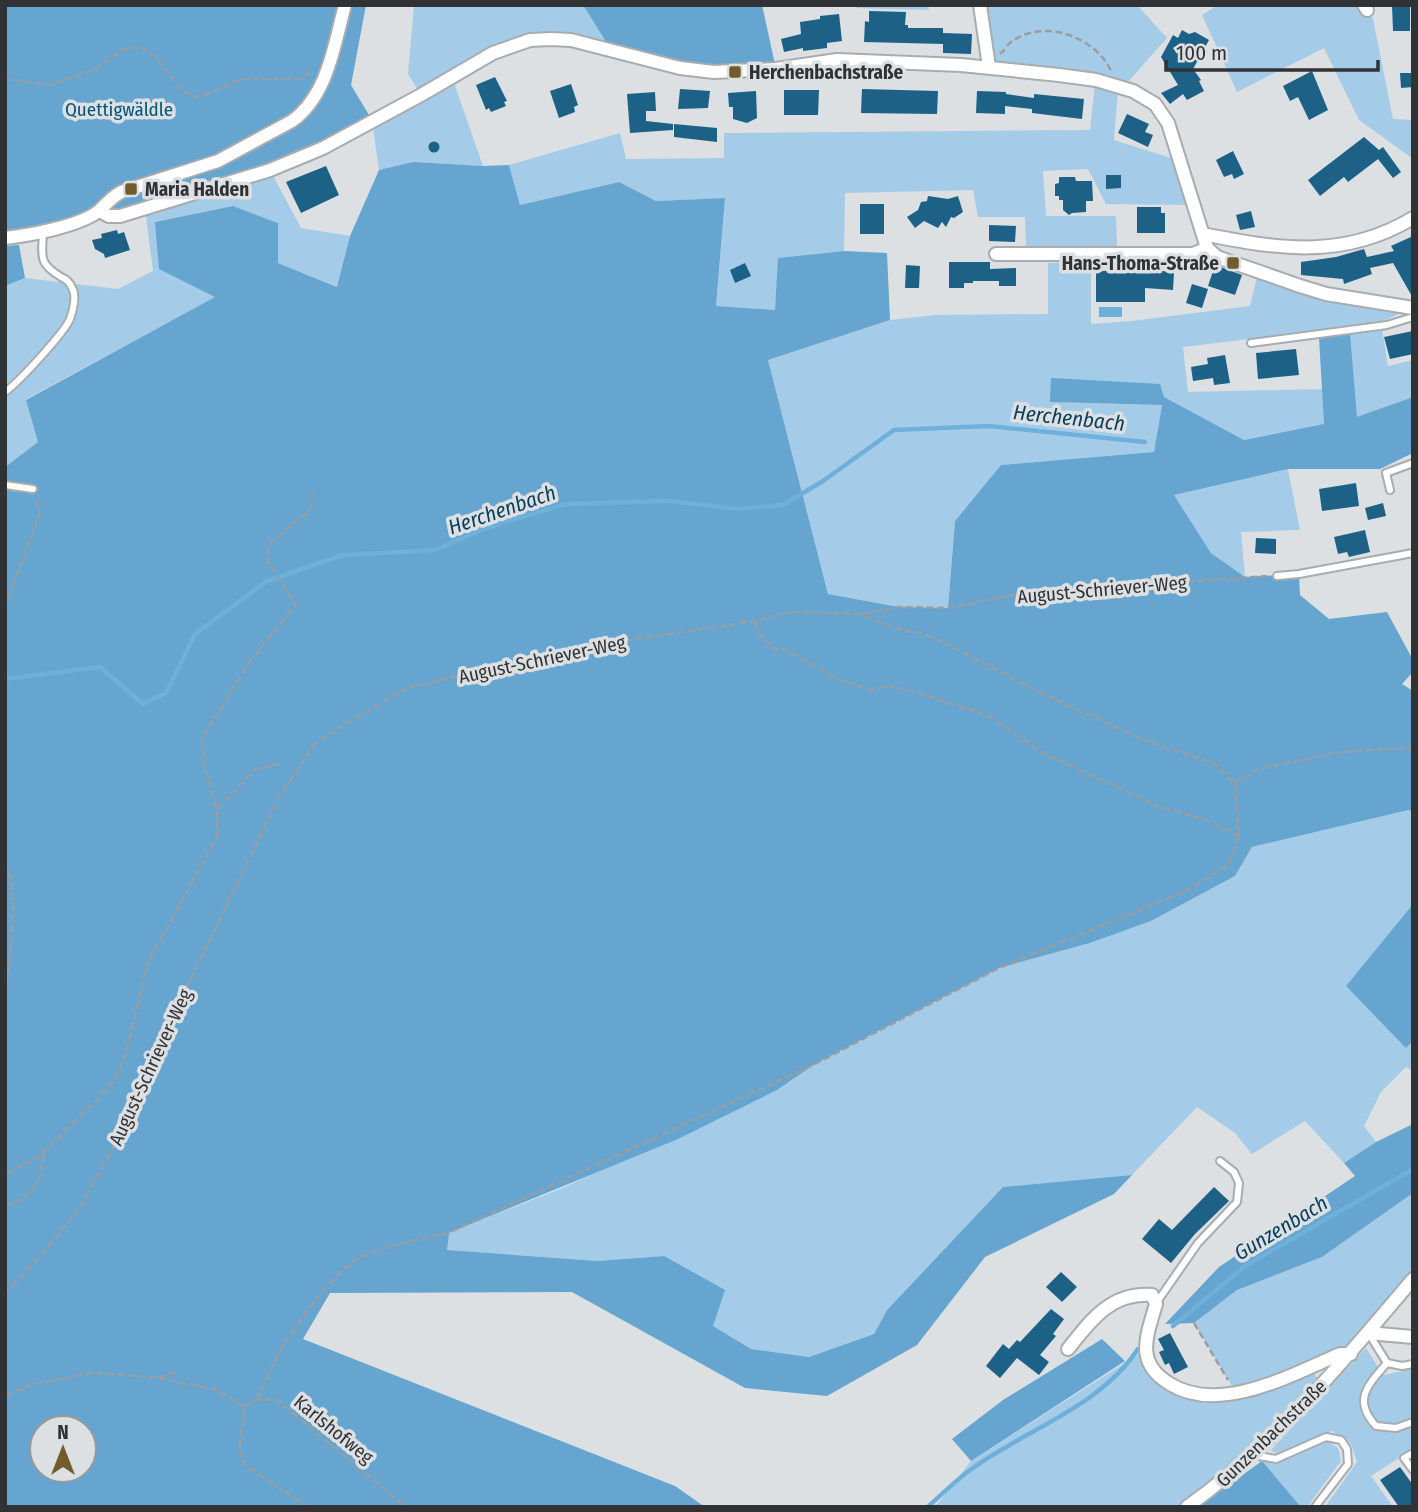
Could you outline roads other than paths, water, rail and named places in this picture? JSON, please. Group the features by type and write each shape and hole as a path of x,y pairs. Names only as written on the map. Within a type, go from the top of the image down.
{"street":[{"path":"5,238 43,232 83,219 99,211 107,200 121,192 218,161 301,114 312,101 324,77 345,5"},
{"path":"980,5 989,67"},
{"path":"99,211 109,216 120,216 270,170 323,148 421,96 494,53 530,40 571,40 680,68 713,72 776,69 837,60 989,67 1096,80 1147,98 1162,111 1168,123 1207,248 1217,257 1313,290 1413,308"},
{"path":"1203,234 1258,245 1308,249 1378,235 1413,218"},
{"path":"996,254 1192,254 1207,248"},
{"name":"Gunzenbachstraße","path":"1187,1507 1253,1455 1351,1354 1413,1279"},
{"path":"1068,1349 1107,1305 1139,1294 1152,1295 1156,1304"},
{"name":"Gunzenbachstraße","path":"1156,1304 1149,1326 1146,1359 1154,1375 1180,1390 1213,1396 1264,1387 1340,1354 1351,1354"},
{"path":"1368,1333 1413,1337"},
{"path":"1203,1507 1208,1492"}],"lane":[{"path":"5,391 59,334 69,321 73,307 74,290 67,280 47,268 42,256 43,232"},
{"path":"1251,343 1387,325 1413,317"},
{"path":"1390,490 1387,473 1413,463"},
{"path":"5,485 33,489"},
{"path":"1277,576 1413,553"},
{"path":"1156,1304 1198,1243 1237,1202 1239,1183 1234,1172 1220,1161"},
{"path":"1368,1333 1387,1363 1402,1366 1413,1364"},
{"path":"1387,1363 1368,1386 1363,1401 1365,1415 1376,1426 1396,1427 1413,1422"},
{"path":"1253,1455 1276,1459 1326,1437 1341,1440 1347,1449 1348,1464 1315,1507"},
{"path":"1413,1453 1404,1458 1413,1470"}],"waterway":[{"name":"Herchenbach","path":"5,679 100,667 143,704 166,693 195,634 267,581 343,555 435,550 486,528 566,504 669,501 738,509 783,505 823,481 894,430 989,426 1145,442"},
{"name":"Gunzenbach","path":"1173,1326 1245,1266 1413,1169"},
{"name":"Gunzenbach","path":"928,1507 973,1468 1062,1416 1104,1387 1138,1349"}],"place":[{"name":"Herchenbachstraße","path":"735,72"},
{"name":"Maria Halden","path":"131,189"},
{"name":"Hans-Thoma-Straße","path":"1233,263"}],"park label":[{"name":"Quettigwäldle","path":"119,109"}]}
